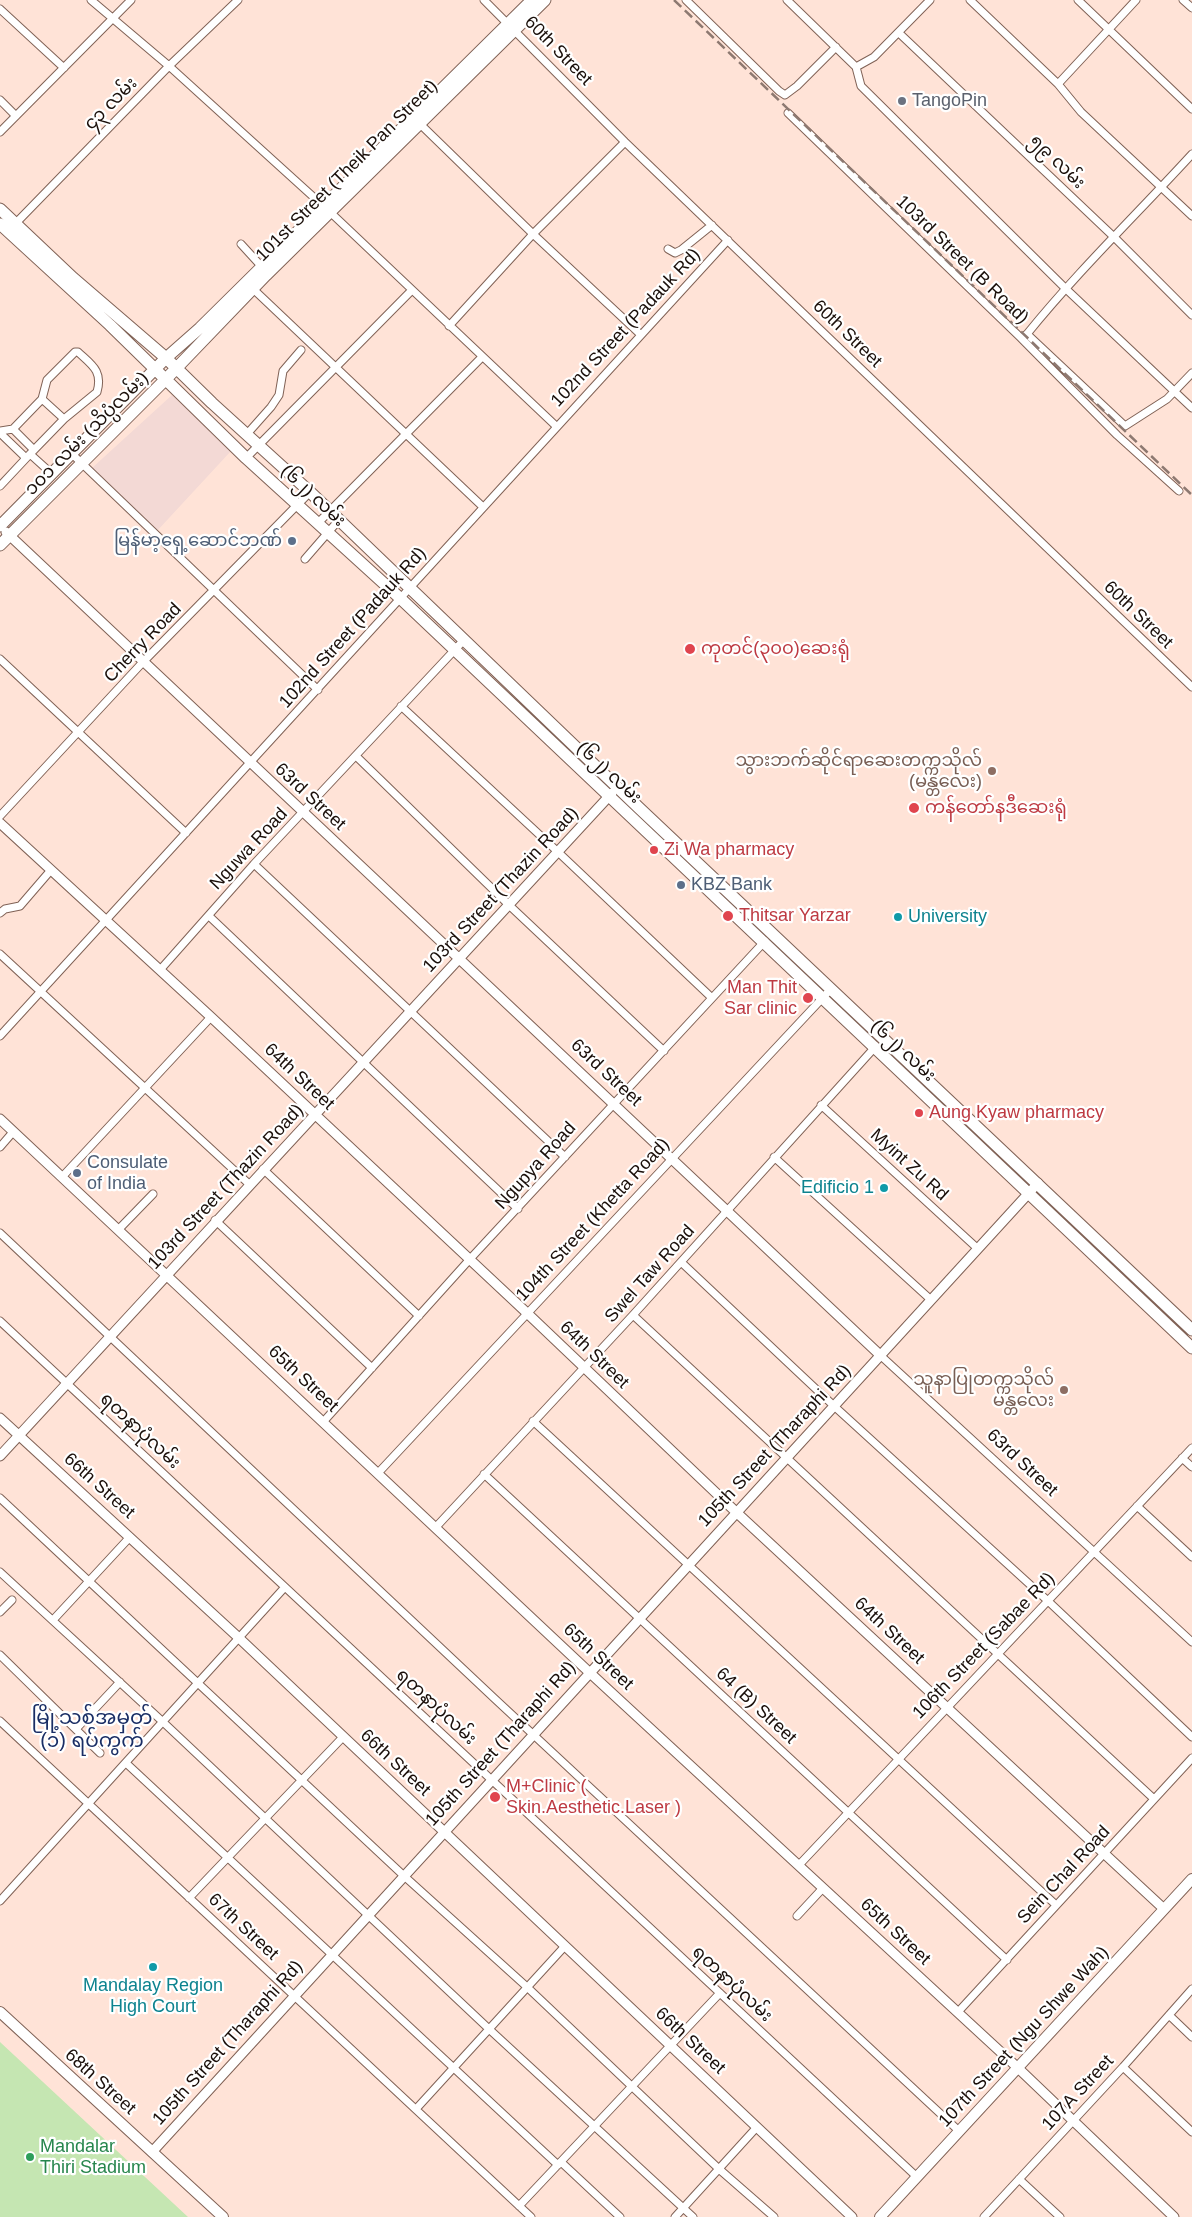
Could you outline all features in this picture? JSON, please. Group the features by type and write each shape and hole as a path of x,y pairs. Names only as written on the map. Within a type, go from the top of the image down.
{"main road":[{"name":"101st Street (Theik Pan Street)","path":"512,26 531,0"},
{"name":"101st Street (Theik Pan Street)","path":"176,369 250,286 512,26 544,0"},
{"name":"(၆၂) လမ်း","path":"0,209 8,226 297,506 401,600 763,943 883,1038 1192,1330"},
{"name":"101st Street (Theik Pan Street)","path":"166,358 250,286 262,267 327,209"},
{"name":"(၆၂) လမ်း","path":"8,226 73,278 166,358 310,492 463,641 772,933 874,1048 1029,1192 1192,1348"},
{"name":"၁၀၁ လမ်း (သိပ္ပံလမ်း)","path":"0,526 166,358"},
{"name":"၁၀၁ လမ်း (သိပ္ပံလမ်း)","path":"0,545 176,369"},
{"name":"107th Street (Ngu Shwe Wah)","path":"880,2217 1192,1879"},
{"name":"68th Street","path":"0,2012 223,2217"}],"street":[{"path":"91,0 169,66 327,209 556,426"},
{"path":"0,132 131,0"},
{"name":"၄၃ လမ်း","path":"8,226 238,0"},
{"name":"60th Street","path":"484,0 512,26 625,142 1018,522 1192,687"},
{"path":"686,0 785,95 797,86 836,47"},
{"path":"787,0 856,67 860,86 867,94 1065,288 1192,408"},
{"path":"856,67 874,57 930,0"},
{"path":"970,0 1058,84 1081,112 1192,216"},
{"path":"1078,0 1192,109"},
{"path":"1058,84 1136,0"},
{"path":"1183,0 1192,8"},
{"path":"0,8 64,68"},
{"name":"၅၉ လမ်း","path":"899,33 1115,238 1192,315"},
{"path":"0,100 16,116"},
{"name":"103rd Street (B Road)","path":"788,113 1024,336 1065,288 1115,238 1192,154"},
{"path":"417,120 533,234 640,334"},
{"path":"449,326 533,234 625,142"},
{"path":"668,249 675,253 681,250 712,225"},
{"name":"102nd Street (Padauk Rd)","path":"0,1036 401,600 556,426 728,240"},
{"path":"241,244 262,267"},
{"path":"250,286 483,507"},
{"path":"246,458 411,290"},
{"path":"1024,336 1122,425 1126,426"},
{"path":"1024,336 1117,435 1179,491"},
{"path":"246,434 271,407 279,395 283,371 301,350"},
{"path":"0,432 13,429 42,399 47,380 75,352 78,352 98,372 98,390 96,394 64,419 0,486"},
{"path":"317,524 482,357"},
{"path":"1117,435 1126,426 1175,392 1192,373"},
{"path":"42,399 64,419"},
{"path":"13,429 30,454"},
{"path":"0,432 30,454 51,473"},
{"path":"71,453 213,592 318,690"},
{"name":"Cherry Road","path":"0,816 143,662 310,492"},
{"path":"304,559 338,521"},
{"name":"63rd Street","path":"0,526 728,1209 880,1355 1192,1642"},
{"name":"Nguwa Road","path":"160,970 254,864 463,641"},
{"path":"0,659 186,833"},
{"path":"401,706 712,998"},
{"path":"356,756 510,906 664,1051"},
{"name":"103rd Street (Thazin Road)","path":"0,1456 249,1184 510,906 618,787"},
{"name":"64th Street","path":"0,823 315,1114 736,1512 1164,1909"},
{"path":"254,864 566,1157"},
{"path":"0,913 5,909 20,906 51,870"},
{"path":"208,916 518,1209"},
{"name":"Ngupya Road","path":"324,1421 470,1259 772,933"},
{"path":"0,954 249,1184"},
{"name":"104th Street (Khetta Road)","path":"379,1472 826,994"},
{"path":"62,1177 211,1017"},
{"name":"Swel Taw Road","path":"436,1527 532,1421 633,1315 774,1156 883,1038"},
{"name":"Myint Zu Rd","path":"821,1104 977,1248"},
{"name":"65th Street","path":"0,1119 166,1276 379,1472 590,1672 1018,2068 1174,2217"},
{"path":"0,1147 13,1132"},
{"path":"774,1156 930,1299"},
{"path":"263,1169 419,1316"},
{"name":"105th Street (Tharaphi Rd)","path":"152,2152 366,1915 1038,1183"},
{"path":"118,1230 153,1194"},
{"path":"216,1220 372,1368"},
{"path":"0,1233 532,1734 959,2131"},
{"path":"681,1262 834,1406 1048,1601 1192,1736"},
{"path":"633,1315 1154,1800"},
{"name":"ရတနာပုံလမ်း","path":"0,1321 917,2177"},
{"name":"66th Street","path":"0,1418 239,1638 852,2217"},
{"path":"532,1421 1056,1905"},
{"name":"106th Street (Sabae Rd)","path":"799,1865 1192,1448"},
{"path":"1182,1458 1192,1468"},
{"name":"64 (B) Street","path":"484,1474 1007,1960"},
{"path":"0,1498 403,1875 527,1987 719,2169 774,2217"},
{"path":"1137,1506 1192,1557"},
{"path":"53,1620 130,1537"},
{"path":"0,1572 163,1722 488,2029 693,2217"},
{"path":"0,1901 285,1587"},
{"path":"0,1612 12,1600"},
{"path":"0,1655 100,1753"},
{"path":"76,1729 120,1682"},
{"name":"67th Street","path":"0,1720 531,2217"},
{"path":"189,1898 343,1737"},
{"name":"Sein Chal Road","path":"958,2012 1192,1758"},
{"path":"126,1763 452,2068 620,2217"},
{"path":"797,1916 823,1888"},
{"path":"416,2109 565,1946"},
{"name":"107A Street","path":"984,2217 1123,2067 1192,1989"},
{"path":"519,2206 720,1993"},
{"path":"1169,2015 1192,2036"},
{"path":"1123,2067 1192,2132"},
{"path":"675,2217 756,2127"},
{"path":"1019,2179 1060,2217"}],"shaded area":[{"path":"172,395 231,451 157,531 92,468"}],"green space":[{"path":"0,2042 188,2217 0,2217"}],"railway":[{"path":"674,0 1192,495"}],"place":[{"name":"TangoPin","path":"902,101"},
{"name":"မြန်မာ့ရှေ့ဆောင်ဘဏ်","path":"292,541"},
{"name":"ကုတင်(၃၀၀)ဆေးရုံ","path":"690,649"},
{"name":"သွားဘက်ဆိုင်ရာဆေးတက္ကသိုလ် (မန္တလေး)","path":"992,771"},
{"name":"ကန်တော်နဒီဆေးရုံ","path":"914,808"},
{"name":"Zi Wa pharmacy","path":"654,850"},
{"name":"KBZ Bank","path":"681,885"},
{"name":"Thitsar Yarzar","path":"728,916"},
{"name":"University","path":"898,917"},
{"name":"Man Thit Sar clinic","path":"808,998"},
{"name":"Aung Kyaw pharmacy","path":"919,1113"},
{"name":"Consulate of India","path":"77,1173"},
{"name":"Edificio 1","path":"884,1188"},
{"name":"သူနာပြုတက္ကသိုလ် မန္တလေး","path":"1064,1390"},
{"name":"M+Clinic ( Skin.Aesthetic.Laser )","path":"495,1797"},
{"name":"Mandalay Region High Court","path":"153,1967"},
{"name":"Mandalar Thiri Stadium","path":"30,2157"}],"district":[{"name":"မြို့သစ်အမှတ် (၁) ရပ်ကွက်","path":"92,1730"}]}
